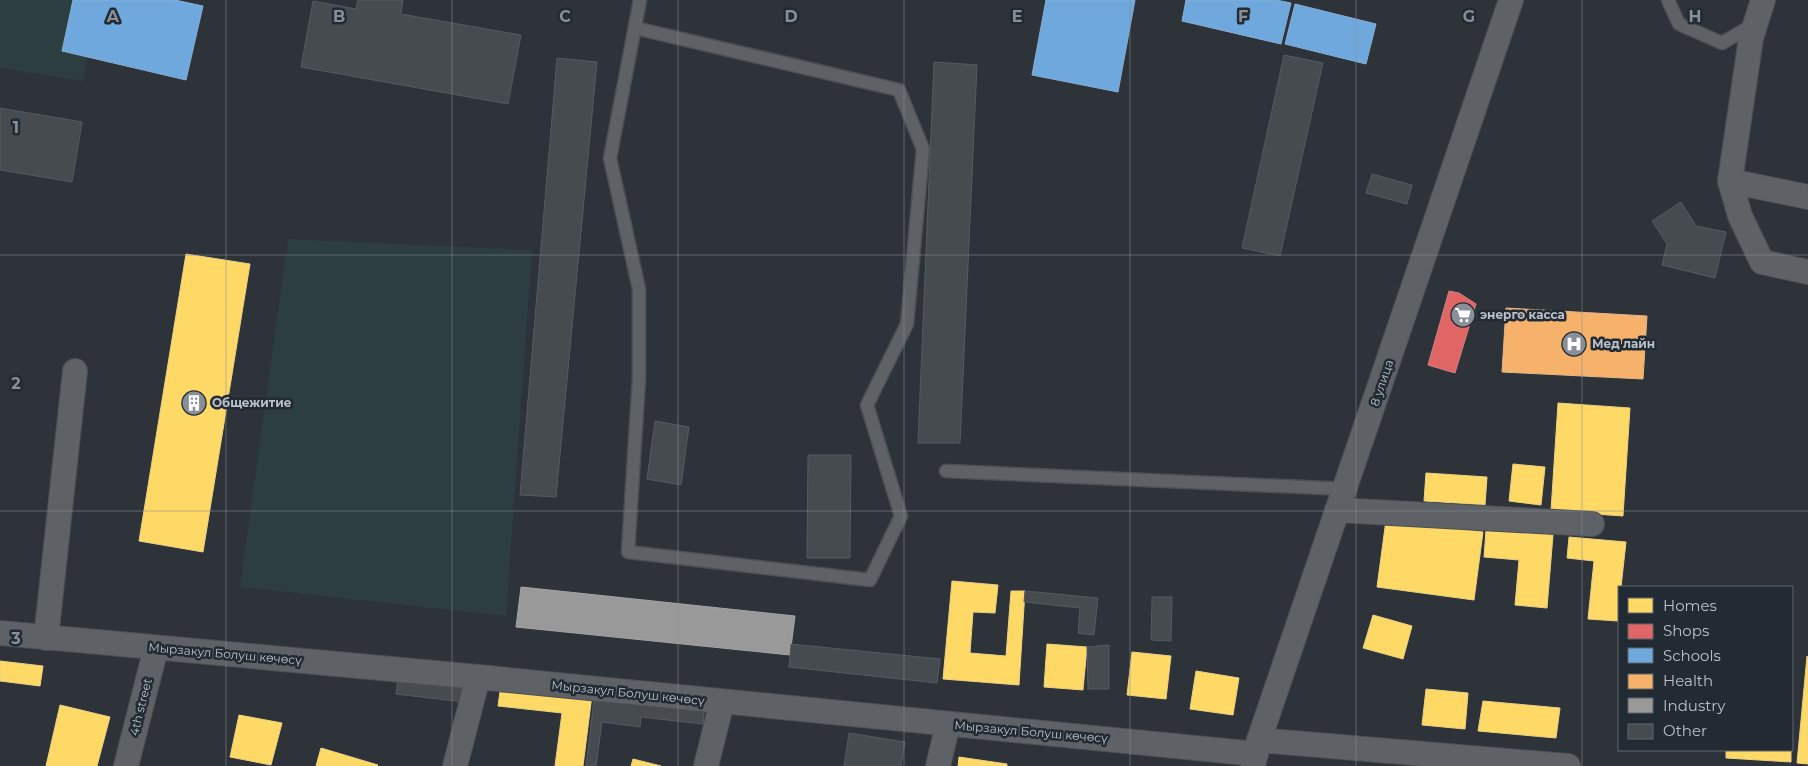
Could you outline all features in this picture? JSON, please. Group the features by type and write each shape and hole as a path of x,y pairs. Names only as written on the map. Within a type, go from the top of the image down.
{"street":[{"name":"8 улица","path":"1256,753 1511,0"},
{"path":"1763,0 1751,38 1730,181 1740,216 1762,262 1808,272"},
{"path":"1730,181 1808,197"},
{"path":"46,638 75,371"},
{"path":"1342,500 1592,524"},
{"name":"Мырзакул Болуш көчөсү","path":"0,633 478,677 1256,753 1568,766"},
{"name":"4th street","path":"126,766 156,648"},
{"path":"455,766 478,677"},
{"path":"706,766 722,702"},
{"path":"938,766 948,724"}],"lane":[{"path":"635,28 899,90 923,150 907,324 867,405 901,516 870,580 628,552 639,378 639,289 610,158 640,0"},
{"path":"1668,0 1678,24 1722,44 1755,24"},
{"path":"946,471 1342,500"}],"shaded area":[{"path":"0,0 96,0 83,81 0,68"},
{"path":"288,239 532,250 506,616 240,587"}],"building: Homes":[{"name":"Общежитие","path":"186,254 250,264 203,552 139,541"},
{"path":"1558,403 1630,408 1623,516 1551,511"},
{"path":"1513,464 1545,467 1541,505 1509,501"},
{"path":"1426,473 1487,477 1485,505 1424,501"},
{"path":"1386,520 1483,532 1474,600 1377,587"},
{"path":"1486,530 1553,535 1547,608 1515,605 1519,560 1484,557"},
{"path":"1569,537 1626,542 1621,586 1618,586 1618,621 1588,619 1594,561 1567,558"},
{"path":"952,581 998,585 995,613 973,612 970,653 1006,656 1011,591 1025,591 1019,685 943,679"},
{"path":"1373,615 1412,626 1403,659 1363,648"},
{"path":"1047,644 1087,647 1083,690 1044,687"},
{"path":"1132,652 1171,656 1166,699 1127,695"},
{"path":"1808,657 1808,764 1797,763"},
{"path":"0,661 43,666 40,686 0,681"},
{"path":"1196,671 1239,678 1233,715 1190,709"},
{"path":"501,684 592,695 583,766 555,766 562,713 498,706"},
{"path":"1426,689 1468,693 1465,729 1422,725"},
{"path":"1483,701 1560,708 1556,738 1478,731"},
{"path":"60,705 110,717 97,766 46,766"},
{"path":"239,715 282,723 271,765 230,757"},
{"path":"321,748 378,765 316,766"},
{"path":"1726,751 1791,751 1791,762 1726,758"},
{"path":"959,757 1007,764 1007,766 958,766"},
{"path":"633,759 661,766 631,766"}],"building: Shops":[{"path":"1449,291 1459,293 1476,304 1455,373 1428,365"}],"building: Schools":[{"path":"73,0 175,0 203,6 186,80 62,51"},
{"path":"1046,0 1135,0 1118,92 1032,75"},
{"path":"1186,0 1276,0 1291,3 1281,44 1182,21"},
{"path":"1295,4 1376,24 1366,64 1285,44"}],"building: Health":[{"name":"Мед лайн","path":"1506,308 1647,316 1643,379 1502,372"}],"building: Industry":[{"path":"521,587 795,616 790,655 516,627"}],"building: Other":[{"path":"358,0 403,0 401,14 521,35 508,104 301,67 313,1 356,9"},
{"path":"1284,55 1323,63 1280,256 1242,248"},
{"path":"557,58 597,62 556,497 520,495"},
{"path":"934,62 977,65 960,443 918,443"},
{"path":"0,108 82,122 72,182 0,170"},
{"path":"1372,174 1412,185 1407,204 1366,193"},
{"path":"1681,202 1696,226 1726,232 1715,278 1662,265 1667,244 1652,221"},
{"path":"655,421 689,427 681,485 647,479"},
{"path":"808,455 851,455 850,558 807,558"},
{"path":"1025,591 1098,598 1094,635 1078,633 1080,608 1024,602"},
{"path":"1152,597 1172,597 1171,641 1151,640"},
{"path":"791,644 940,659 937,683 789,667"},
{"path":"1109,645 1109,689 1088,689 1087,647"},
{"path":"398,679 467,687 464,702 396,694"},
{"path":"595,691 705,704 703,724 641,717 640,727 602,722 596,766 586,766"},
{"path":"849,733 905,742 901,766 844,766"}],"place":[{"name":"энерго касса","path":"1463,315"},
{"name":"Мед лайн","path":"1574,344"},
{"name":"Общежитие","path":"194,403"}]}
